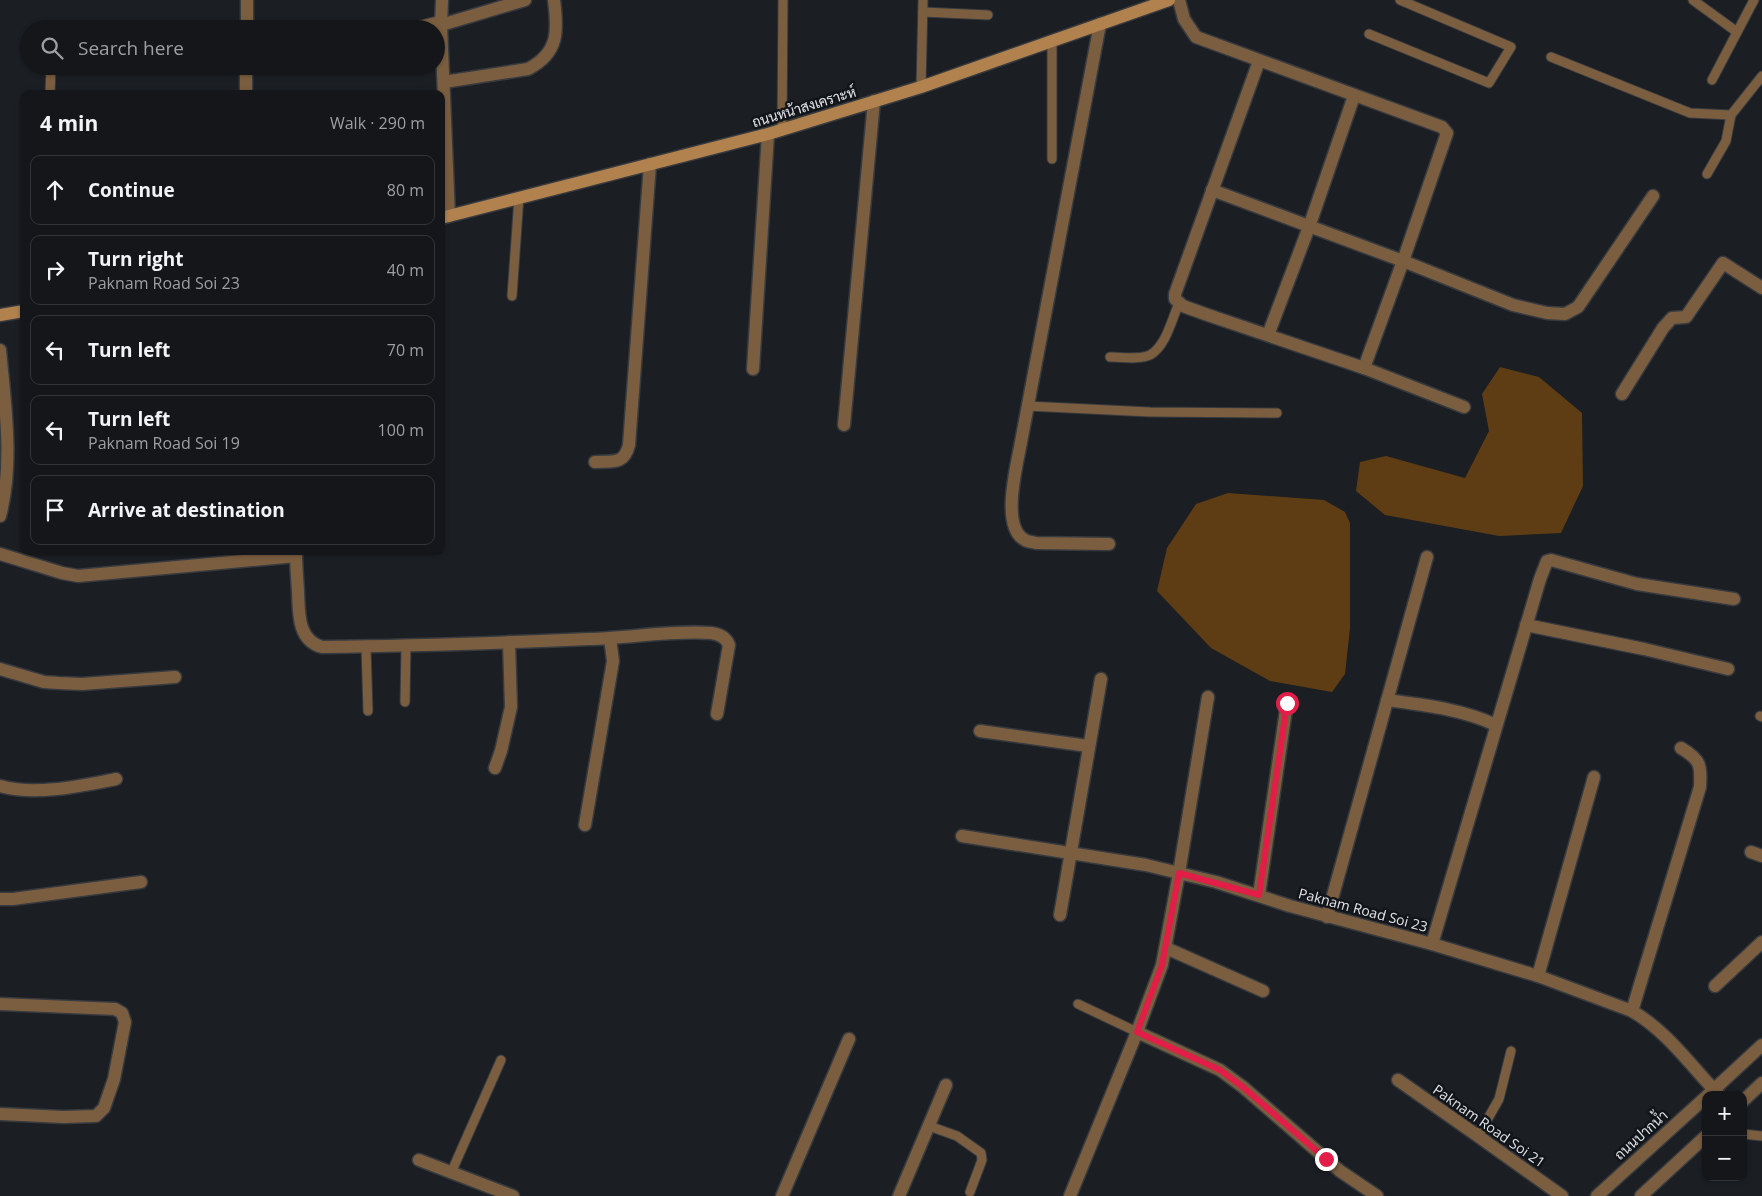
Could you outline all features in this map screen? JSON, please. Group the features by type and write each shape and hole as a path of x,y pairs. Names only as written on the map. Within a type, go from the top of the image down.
{"main road":[{"name":"ถนนหน้าสงเคราะห์","path":"445,217 768,134 921,86 1169,0"},
{"path":"0,315 20,312"}],"street":[{"path":"247,0 247,20"},
{"path":"441,20 442,0"},
{"path":"445,21 525,0"},
{"path":"444,82 528,69 540,63 548,54 554,42 557,21 554,0"},
{"path":"1179,0 1184,19 1196,37 1442,127 1447,133 1364,368"},
{"path":"1100,24 1011,502 1016,530 1025,541 1036,543 1109,544"},
{"path":"1259,61 1175,294 1175,299 1179,303 1205,314 1364,368 1464,407"},
{"path":"246,75 246,90"},
{"path":"444,75 444,90"},
{"path":"1268,335 1309,227 1354,96"},
{"path":"844,425 874,101"},
{"path":"753,370 768,134"},
{"path":"595,462 621,460 626,455 629,445 650,164"},
{"path":"1212,190 1403,261 1513,305 1547,314 1565,314 1578,307 1653,196"},
{"path":"1622,394 1664,328 1672,318 1686,317 1723,263 1762,288"},
{"path":"0,350 5,412 7,480 0,516"},
{"path":"0,554 78,576 277,555"},
{"path":"296,555 299,619 308,639 316,645 322,647 366,647 610,638 690,632 714,634 724,638 729,645 717,714"},
{"path":"1327,917 1427,557"},
{"path":"1432,944 1526,625 1547,561 1551,560 1637,584 1734,599"},
{"path":"1526,625 1644,649 1728,670"},
{"path":"584,825 613,661 610,638"},
{"path":"495,768 510,716 509,642"},
{"path":"0,669 44,682 59,683 82,684 175,677"},
{"path":"1060,915 1101,679"},
{"path":"1070,1196 1137,1032 1157,979 1166,948 1208,697"},
{"path":"1387,700 1450,709 1496,725"},
{"path":"1259,895 1287,703"},
{"path":"980,731 1088,746"},
{"path":"1632,1011 1700,787 1701,769 1697,758 1681,748"},
{"path":"1538,976 1594,777"},
{"path":"0,786 10,789 70,788 116,779"},
{"name":"Paknam Road Soi 23","path":"962,836 1146,865 1179,873 1259,895 1327,917 1432,944 1538,976 1632,1011 1644,1018 1658,1029 1710,1091"},
{"path":"0,899 13,899 141,882"},
{"path":"1715,986 1762,942"},
{"path":"1166,948 1263,991"},
{"path":"0,1004 115,1009 122,1013 125,1022 114,1079 104,1108 96,1116 63,1117 0,1114"},
{"path":"1137,1032 1220,1070 1243,1087 1340,1170 1377,1196"},
{"path":"782,1196 849,1039"},
{"name":"ถนนปากน้ำ","path":"1715,1091 1762,1045"},
{"name":"Paknam Road Soi 21","path":"1398,1080 1562,1196"},
{"path":"1747,1097 1762,1083"},
{"path":"899,1196 946,1085"},
{"name":"ถนนปากน้ำ","path":"1597,1196 1702,1103"},
{"path":"1641,1196 1702,1140"},
{"path":"419,1160 513,1196"}],"lane":[{"path":"782,129 783,0"},
{"path":"921,86 923,0"},
{"path":"1369,34 1489,83 1511,47 1400,0"},
{"path":"1693,0 1737,32"},
{"path":"1712,80 1754,0"},
{"path":"923,12 988,15"},
{"path":"1052,41 1052,159"},
{"path":"1551,56 1690,113 1731,114"},
{"path":"50,90 51,75"},
{"path":"1707,174 1726,141 1731,114 1762,76"},
{"path":"512,296 520,197"},
{"path":"1110,357 1141,357 1150,354 1163,341 1179,303"},
{"path":"1028,406 1150,412 1277,413"},
{"path":"405,702 406,645"},
{"path":"366,647 368,711"},
{"path":"1078,1004 1137,1032"},
{"path":"1478,1136 1499,1099 1511,1052"},
{"path":"451,1173 501,1060"},
{"path":"928,1126 957,1136 981,1153 982,1160 970,1192"},
{"path":"1747,1134 1762,1136"}],"shaded area":[{"path":"1500,367 1539,377 1582,413 1583,486 1561,533 1499,536 1385,515 1356,491 1360,462 1386,456 1465,478 1489,431 1482,394"},
{"path":"1228,493 1324,500 1345,512 1350,523 1350,628 1345,674 1332,692 1270,681 1211,648 1157,591 1167,548 1196,504"}],"route":[{"path":"1287,703 1259,895 1179,873 1162,965 1137,1032 1220,1070 1243,1087 1326,1159"}]}
